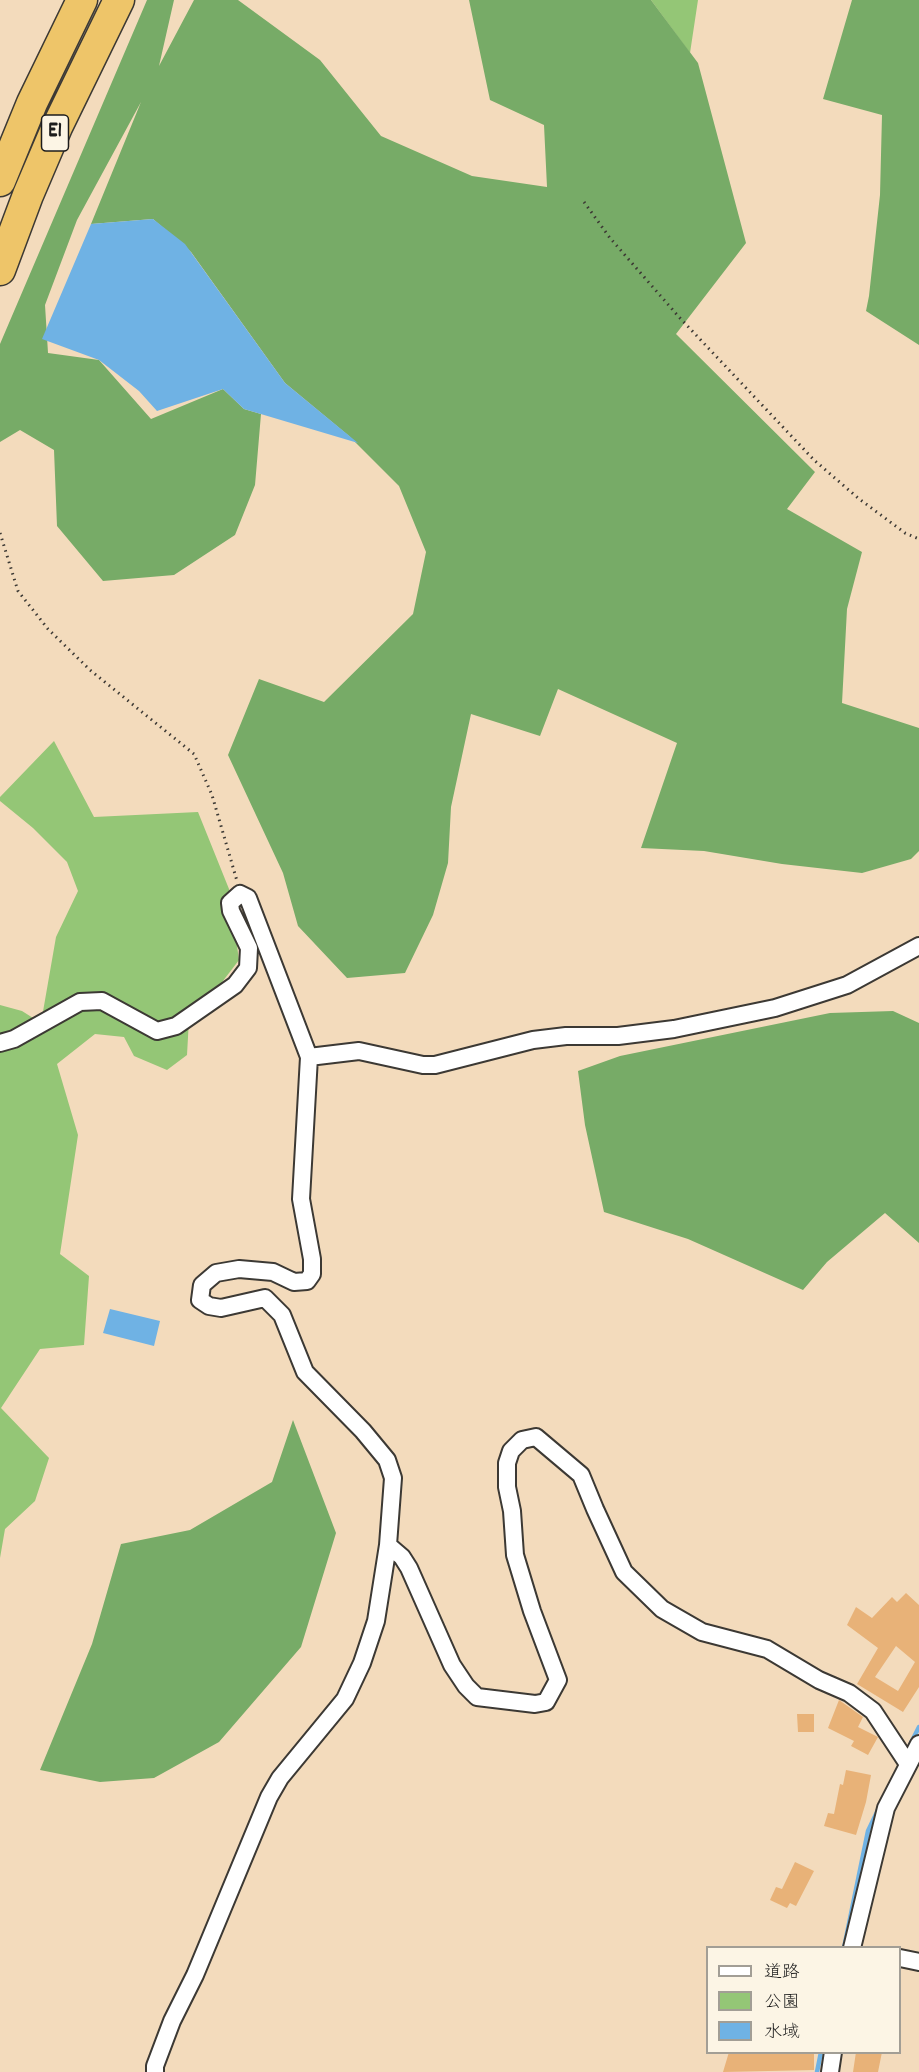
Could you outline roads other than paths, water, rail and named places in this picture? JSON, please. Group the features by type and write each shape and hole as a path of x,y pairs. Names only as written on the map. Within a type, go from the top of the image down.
{"highway":[{"name":"E1","path":"0,181 32,104 82,0"},
{"name":"E1","path":"0,270 57,127 119,0"}],"street":[{"path":"0,1043 14,1039 80,1002 102,1001 157,1031 176,1026 235,985 248,968 249,948 231,911 230,903 240,894 248,898 309,1057 301,1200 312,1259 312,1274 307,1281 294,1282 273,1272 239,1269 216,1273 202,1285 200,1300 209,1306 221,1308 265,1298 282,1315 305,1372 363,1431 387,1460 393,1478 388,1545 376,1621 362,1663 345,1699 280,1778 269,1797 195,1975 172,2020 155,2072"},
{"path":"309,1057 359,1051 423,1065 435,1065 533,1040 566,1036 618,1036 674,1029 775,1008 848,985 919,946"},
{"path":"388,1545 397,1551 410,1568 452,1665 466,1686 477,1697 535,1704 546,1702 558,1680 532,1611 515,1555 512,1511 507,1488 507,1463 511,1451 522,1440 536,1437 581,1475 624,1572 662,1609 702,1632 766,1649 819,1680 849,1693 873,1711 905,1758"},
{"path":"852,1946 886,1808 905,1758 919,1744"},
{"path":"901,1958 919,1962"},
{"path":"830,2072 833,2054"}],"water":[{"path":"153,219 185,244 285,383 358,443 244,409 223,389 157,411 139,391 99,360 42,339 91,224"},
{"path":"110,1309 160,1321 154,1346 103,1333"}],"waterway":[{"path":"911,1743 919,1727"},
{"path":"844,1946 868,1831 878,1810"},
{"path":"817,2072 821,2054"}]}
